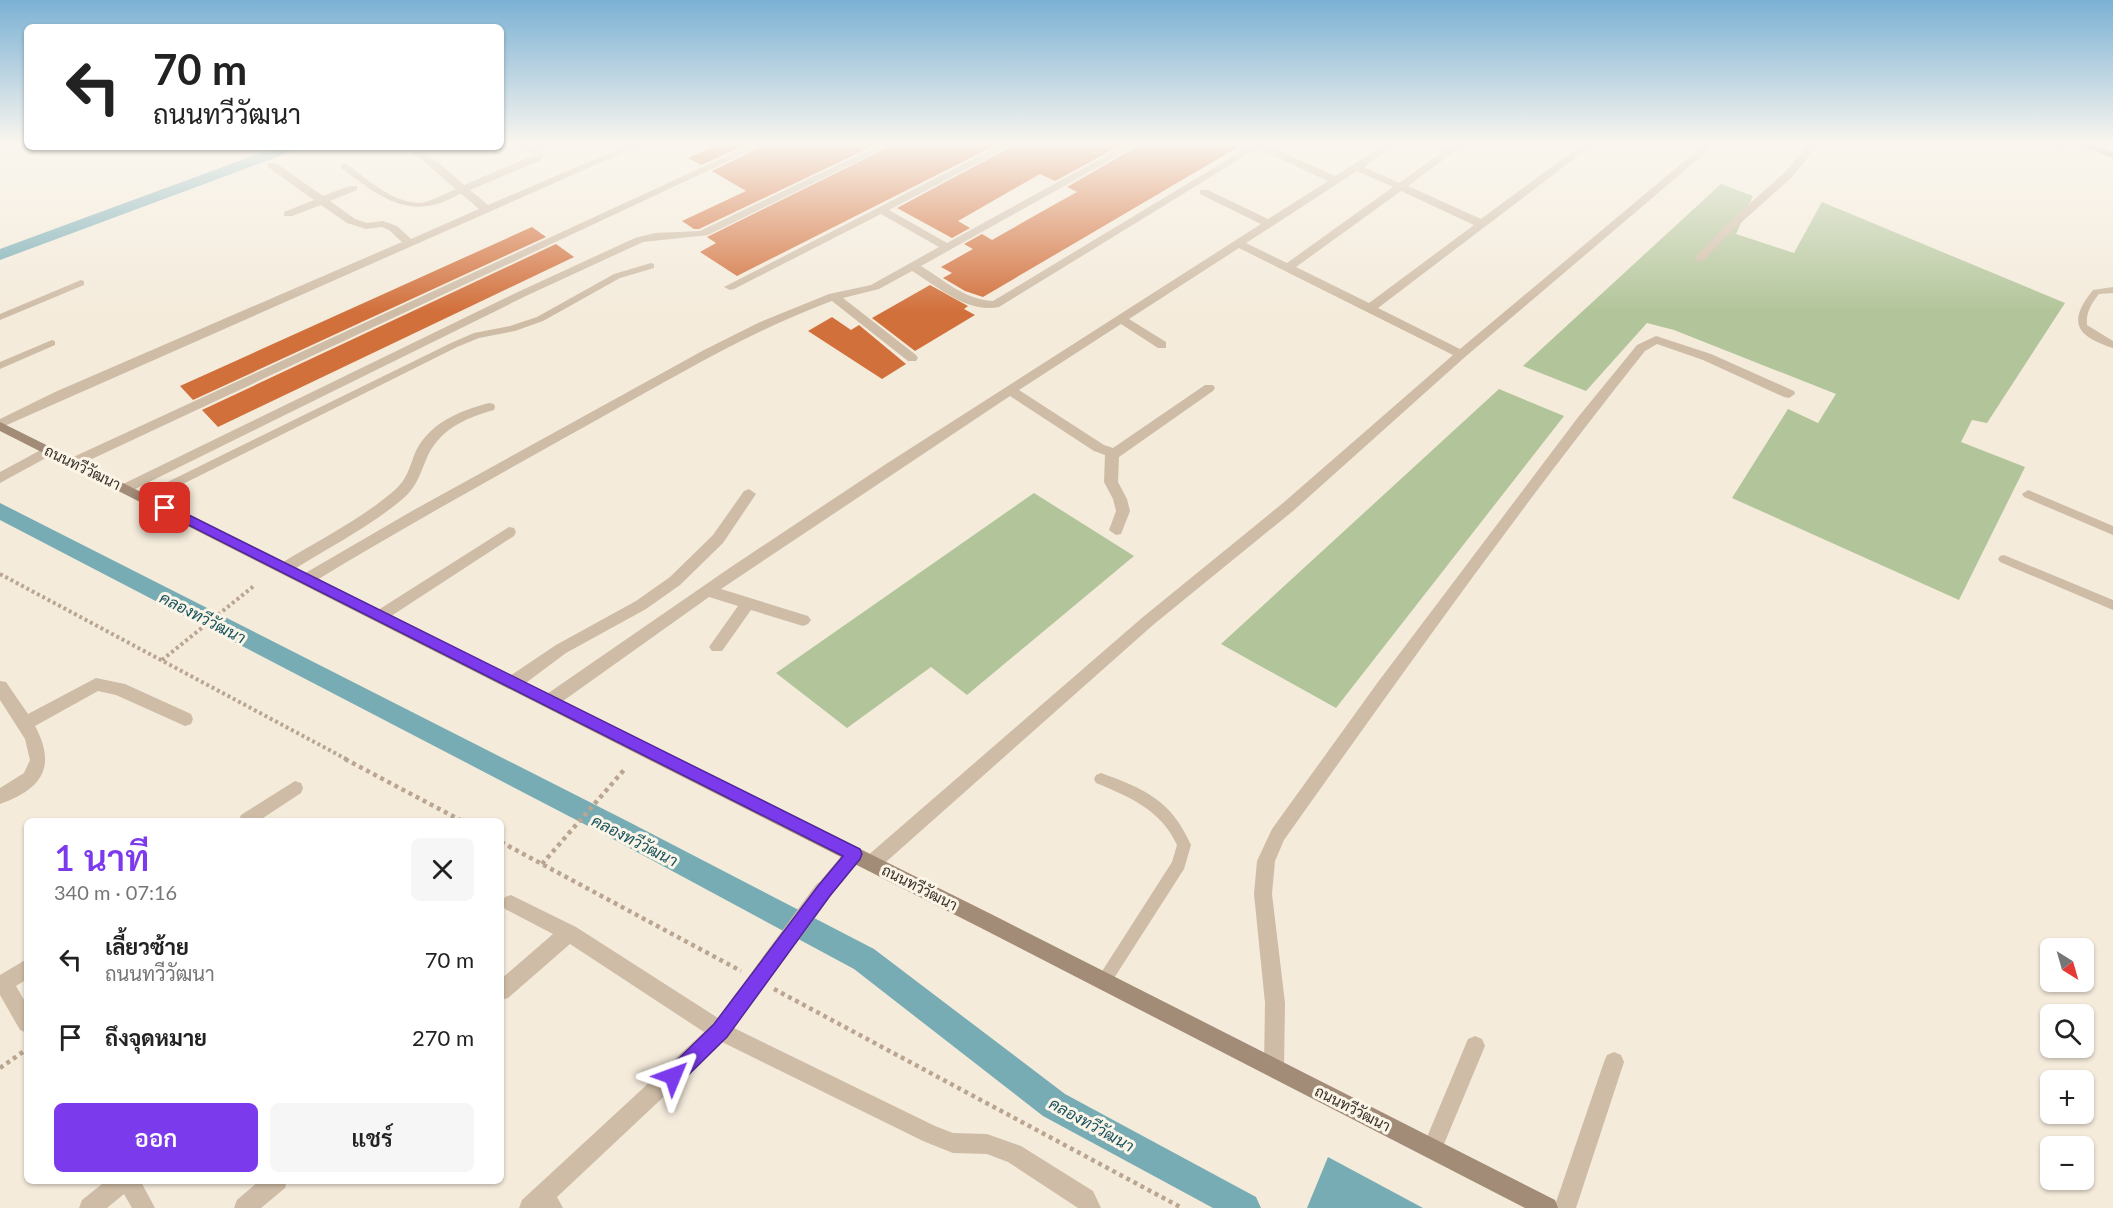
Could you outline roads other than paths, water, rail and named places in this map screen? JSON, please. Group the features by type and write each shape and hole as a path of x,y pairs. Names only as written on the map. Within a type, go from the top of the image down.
{"main road":[{"name":"ถนนทวีวัฒนา","path":"0,425 872,863 1547,1208"}],"street":[{"path":"475,199 487,210"},
{"path":"0,425 158,352 511,199"},
{"path":"74,462 639,199"},
{"path":"126,488 514,298 639,240 653,235 692,237 773,199"},
{"path":"730,287 902,199"},
{"path":"307,579 374,538 687,365 768,323 833,296 855,294 875,287 1034,199"},
{"path":"914,267 968,301 982,305 995,305 1174,199"},
{"path":"1219,199 1268,223"},
{"path":"550,701 707,591 1009,389 1305,199"},
{"path":"1287,268 1382,199"},
{"path":"1427,199 1480,223"},
{"path":"1370,308 1511,199"},
{"path":"872,863 1148,621 1288,507 1461,354 1644,199"},
{"path":"1699,259 1735,222 1763,199"},
{"path":"288,214 323,200 351,221 366,226 383,224 393,228 410,244"},
{"path":"882,210 948,248"},
{"path":"1238,243 1461,354"},
{"path":"833,296 912,358"},
{"path":"1121,319 1162,345"},
{"path":"1274,1067 1275,1003 1263,894 1266,861 1278,835 1377,696 1584,419 1641,348 1656,340 1707,357 1789,394"},
{"path":"1009,389 1099,448 1112,453 1119,452 1209,388"},
{"path":"285,568 399,495 414,480 425,446 441,428 466,413 489,407"},
{"path":"6,475 50,450"},
{"path":"1112,453 1111,482 1120,499 1123,511 1116,530"},
{"path":"513,683 561,649 641,605 675,581 718,539 749,494"},
{"path":"380,616 509,532"},
{"path":"707,591 803,620"},
{"path":"717,647 748,603"},
{"path":"24,724 96,684 119,689 185,719"},
{"path":"0,687 24,724 40,755 37,768 31,776 0,797"},
{"path":"250,818 295,788"},
{"path":"542,1204 720,1031 823,891 854,854"},
{"path":"511,903 569,933 720,1031 930,1134 953,1143 987,1144 1014,1153 1062,1182 1085,1199 1090,1208"},
{"path":"504,988 569,933"},
{"path":"24,970 2,985 24,1018"},
{"path":"1432,1149 1475,1046"},
{"path":"1565,1208 1614,1062"},
{"path":"90,1208 121,1184"},
{"path":"129,1184 144,1208"},
{"path":"245,1208 272,1184"}],"lane":[{"path":"400,199 414,204 434,203 442,199"},
{"path":"145,498 454,345 477,335 512,329 540,319 617,276 651,266"},
{"path":"0,317 81,283"},
{"path":"2113,290 2096,292 2087,303 2080,318 2082,326 2113,345"},
{"path":"0,366 52,343"},
{"path":"2028,494 2113,531"},
{"path":"2004,559 2113,605"},
{"path":"1101,779 1138,794 1155,805 1172,820 1184,845 1179,864 1104,981"}],"water":[{"path":"1328,1157 1423,1208 1307,1208"}],"waterway":[{"path":"0,255 150,199"},
{"name":"คลองทวีวัฒนา","path":"0,511 620,830 864,959 1054,1105 1245,1208"}]}
